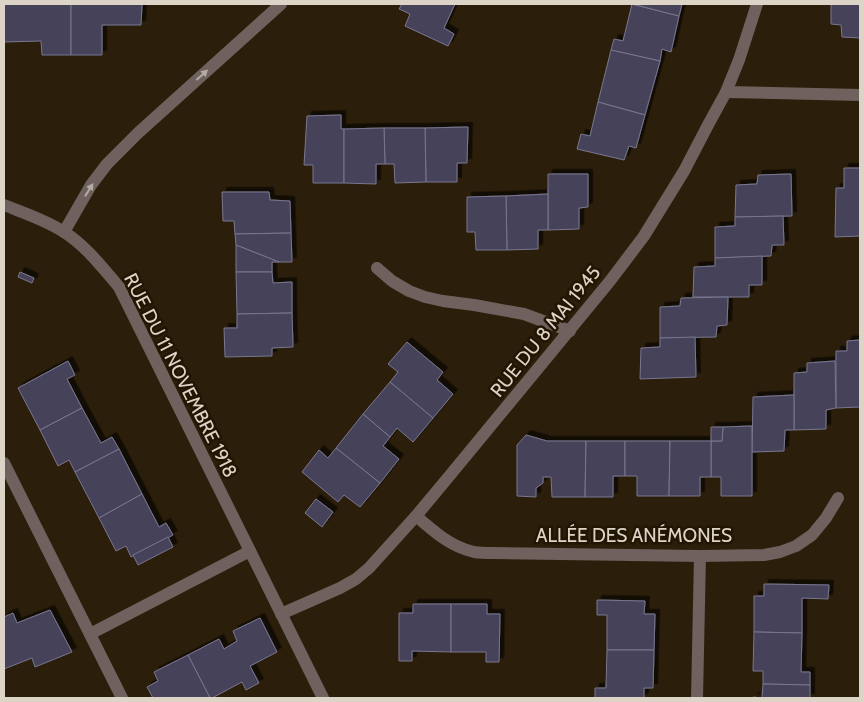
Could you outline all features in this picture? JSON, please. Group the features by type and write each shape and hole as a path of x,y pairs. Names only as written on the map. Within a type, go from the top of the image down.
{"street":[{"path":"64,232 91,185 107,164 138,133 281,4"},
{"name":"RUE DU 8 MAI 1945","path":"281,614 340,588 356,579 369,568 416,516 610,281 644,236 684,172 726,92 757,4"},
{"path":"726,92 860,95"},
{"name":"RUE DU 11 NOVEMBRE 1918","path":"4,204 64,232 93,255 119,287 323,698"},
{"path":"377,268 392,281 409,291 425,297 524,314 570,331"},
{"path":"4,463 122,698"},
{"name":"ALLÉE DES ANÉMONES","path":"416,516 450,543 474,552 700,556 764,554 780,552 796,546 812,535 826,518 838,498"},
{"path":"90,634 250,551"},
{"path":"697,698 700,556"}],"building":[{"path":"4,4 71,4 71,55 42,55 41,41 4,42"},
{"path":"71,4 142,4 141,25 102,25 102,55 71,55"},
{"path":"402,4 455,4 444,28 454,34 448,46 405,26 410,14 399,9"},
{"path":"632,4 679,16 671,52 662,49 660,61 611,50 614,39 623,41"},
{"path":"632,4 682,4 679,16"},
{"path":"831,4 860,4 860,38 842,37 841,25 831,24"},
{"path":"611,50 660,61 645,115 598,102"},
{"path":"598,102 645,115 636,148 629,146 624,160 577,149 581,134 590,136"},
{"path":"341,115 341,129 344,129 344,183 313,183 313,165 304,165 307,116"},
{"path":"468,127 467,163 457,163 457,182 426,182 425,128"},
{"path":"384,128 425,128 426,182 395,183 394,164 385,164"},
{"path":"384,128 385,164 376,164 376,184 344,183 344,129"},
{"path":"844,168 860,168 860,236 835,237 836,188 844,188"},
{"path":"548,174 588,174 588,207 579,208 579,229 548,230"},
{"path":"791,174 792,216 735,217 736,185 757,184 758,175"},
{"path":"222,192 269,192 270,200 290,201 291,233 235,234 234,221 223,221"},
{"path":"548,194 548,230 538,230 538,249 507,250 506,196"},
{"path":"506,196 507,250 476,250 475,232 467,232 467,197"},
{"path":"783,216 784,245 772,245 771,256 715,258 715,227 735,226 735,217"},
{"path":"291,233 292,262 279,262 236,245 235,234"},
{"path":"236,245 279,262 272,262 272,272 236,272"},
{"path":"762,256 762,285 749,285 749,297 693,297 694,267 715,266 715,258"},
{"path":"20,272 34,278 32,283 18,277"},
{"path":"236,272 272,272 273,283 292,282 292,313 237,314"},
{"path":"728,297 727,325 717,326 716,337 660,338 660,307 680,306 681,298"},
{"path":"292,313 293,347 272,348 272,356 225,357 224,328 237,328 237,314"},
{"path":"695,337 696,377 640,379 641,348 660,347 660,338"},
{"path":"860,340 860,407 836,408 836,351 847,351 847,341"},
{"path":"407,342 443,372 437,380 453,394 433,418 390,382 398,372 388,364"},
{"path":"68,361 75,375 67,379 82,408 40,430 18,388"},
{"path":"835,361 836,408 826,410 826,429 794,430 794,373 807,372 807,363"},
{"path":"390,382 433,418 413,442 397,428 390,437 363,414"},
{"path":"794,395 794,430 785,430 784,451 752,452 753,397"},
{"path":"82,408 101,443 112,437 119,449 75,472 69,460 58,466 40,430"},
{"path":"363,414 390,437 383,446 399,459 380,483 336,448"},
{"path":"752,426 752,496 721,496 721,477 711,477 711,441 722,441 723,427"},
{"path":"711,427 723,427 722,441 711,441"},
{"path":"526,435 547,441 586,441 585,497 552,497 551,477 543,477 543,483 536,488 536,497 517,496 517,445"},
{"path":"586,441 625,441 625,476 613,476 613,497 585,497"},
{"path":"625,441 670,441 669,496 637,496 637,476 625,476"},
{"path":"670,441 711,441 711,477 700,477 700,496 669,496"},
{"path":"336,448 380,483 360,507 344,495 338,502 302,472 319,450 328,458"},
{"path":"119,449 142,494 99,518 75,472"},
{"path":"142,494 159,527 166,523 173,535 131,557 126,546 116,551 99,518"},
{"path":"316,499 333,512 322,527 305,513"},
{"path":"168,537 173,547 138,565 133,555"},
{"path":"764,584 829,585 828,599 802,598 802,633 754,632 754,596 764,596"},
{"path":"597,600 645,601 644,614 655,614 654,650 607,650 607,615 597,615"},
{"path":"413,604 451,604 451,652 412,651 412,661 399,661 399,613 413,613"},
{"path":"451,604 487,604 487,614 500,614 499,662 486,662 486,652 451,652"},
{"path":"50,610 72,652 35,667 32,658 4,669 4,617 13,613 17,623"},
{"path":"260,618 277,652 250,666 259,683 246,690 242,682 210,698 188,655 219,639 224,649 237,641 233,631"},
{"path":"754,632 802,633 801,672 810,672 810,685 763,684 763,671 753,671"},
{"path":"607,650 654,650 653,688 644,688 644,698 595,698 595,688 606,688"},
{"path":"188,655 210,698 153,698 147,687 158,681 154,672"},
{"path":"763,684 810,685 810,698 762,698"}]}
